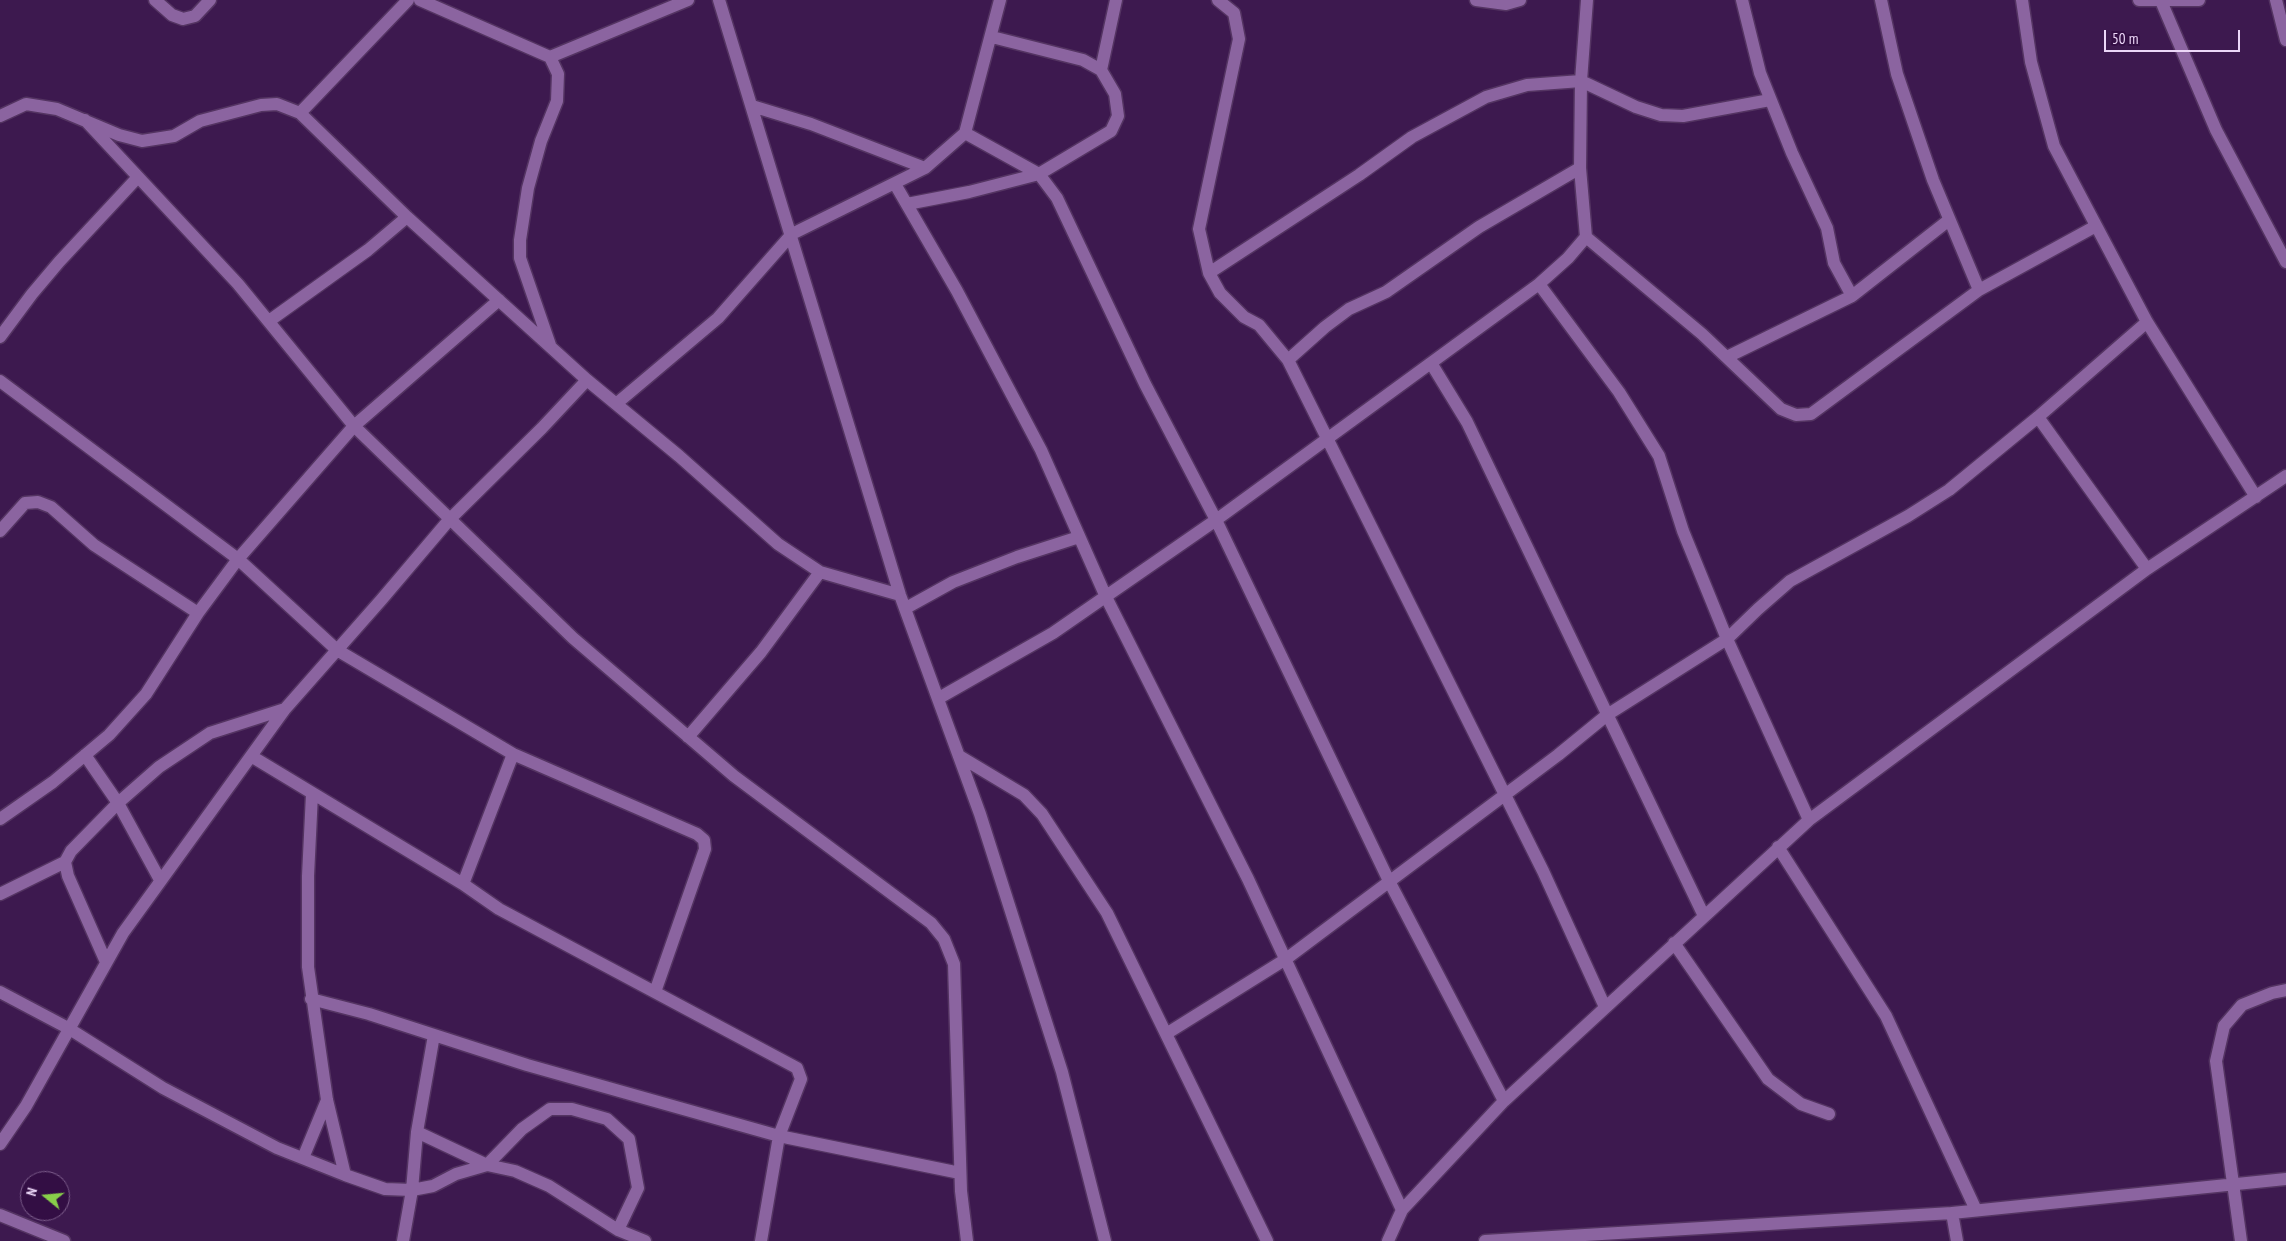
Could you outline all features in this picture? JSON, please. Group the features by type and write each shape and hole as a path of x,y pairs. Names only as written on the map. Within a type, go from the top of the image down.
{"street":[{"path":"155,0 172,16 183,19 195,16 210,0"},
{"path":"300,114 408,0"},
{"path":"420,0 550,57 558,74 557,101 541,141 528,188 520,240 520,258 551,347"},
{"path":"550,57 688,0"},
{"path":"719,0 792,234 900,595 960,756 1062,1072 1105,1241"},
{"path":"616,404 718,318 792,234 925,168 965,133 992,37 1000,0"},
{"path":"1102,70 1116,0"},
{"path":"1218,0 1234,14 1239,39 1199,229 1209,273 1220,293 1244,317 1259,325 1288,360 1505,795 1605,1007"},
{"path":"1476,0 1506,4 1520,0"},
{"path":"1588,0 1581,81 1580,168 1586,237 1702,334 1781,409 1796,415 1811,414 1979,290 2096,226"},
{"path":"1742,0 1760,73 1770,100 1827,228 1834,263 1852,296"},
{"path":"1881,0 1897,74 1933,180 1979,290"},
{"path":"2022,0 2031,62 2054,146 2147,322 2256,497"},
{"path":"2139,0 2199,0"},
{"path":"2276,0 2286,40"},
{"path":"2161,1 2216,130 2286,262"},
{"path":"907,204 969,192 1038,174 1111,130 1118,116 1116,94 1102,70 1083,60 992,37"},
{"path":"1209,273 1359,175 1412,137 1486,97 1527,85 1581,81 1636,107 1661,114 1702,114 1770,100"},
{"path":"0,116 26,104 57,109 119,135 142,140 174,136 200,121 261,106 277,104 300,114 407,217 587,380 679,456 778,544 820,572 900,595"},
{"path":"752,106 811,124 925,168"},
{"path":"85,120 238,284 354,426 449,520 573,638 734,776 931,923 944,939 954,964 960,1173 967,1241"},
{"path":"965,133 1038,174 1057,198 1145,384 1216,520 1389,881 1504,1101"},
{"path":"1288,360 1324,327 1349,309 1386,292 1479,227 1580,168"},
{"path":"0,338 32,294 54,268 138,177"},
{"path":"895,184 957,291 1041,450 1106,597 1248,879 1402,1210"},
{"path":"269,322 368,250 407,217"},
{"path":"1727,357 1852,296 1950,220"},
{"path":"939,698 1053,634 1216,520 1539,284 1568,258 1586,237"},
{"path":"1539,284 1619,392 1659,456 1683,531 1727,640 1809,820"},
{"path":"0,818 53,782 110,735 146,694 198,613 238,559 354,426 499,300"},
{"path":"1166,1034 1286,960 1505,795 1607,715 1727,640 1790,581 1908,516 1949,490 2038,418 2147,322"},
{"path":"1431,363 1467,422 1704,916"},
{"path":"0,380 238,559 336,650 513,754 697,834 704,840 705,849 655,992"},
{"path":"0,1144 26,1106 106,962 160,880 285,709 449,520 542,428 587,380"},
{"path":"2038,418 2147,569"},
{"path":"1388,1241 1402,1210 1504,1101 1809,820 2147,569 2286,476"},
{"path":"0,531 26,504 38,502 51,507 94,545 198,613"},
{"path":"906,608 953,582 1017,557 1079,536"},
{"path":"688,737 760,652 820,572"},
{"path":"0,894 65,862 71,851 118,803 159,768 210,733 285,709"},
{"path":"463,884 513,754"},
{"path":"85,755 118,803 160,880"},
{"path":"251,756 463,884 499,909 797,1068 801,1079 779,1136 762,1241"},
{"path":"960,756 1024,795 1042,814 1107,913 1267,1241"},
{"path":"312,794 308,876 308,967 311,999 327,1100 345,1175"},
{"path":"1778,848 1886,1016 1976,1210"},
{"path":"65,862 68,876 106,962"},
{"path":"1674,943 1768,1079 1801,1104 1829,1114"},
{"path":"2240,1241 2216,1061 2224,1026 2242,1005 2272,993 2286,990"},
{"path":"0,992 68,1028 163,1088 277,1148 385,1189 412,1190 433,1186 456,1174 487,1165 522,1129 550,1109 572,1109 607,1119 629,1139 638,1188 618,1230"},
{"path":"311,999 434,1035 546,1071 779,1136 960,1173"},
{"path":"403,1241 412,1190 417,1132 434,1035"},
{"path":"304,1158 327,1100"},
{"path":"417,1132 487,1165 515,1171 549,1186 618,1230 645,1241"},
{"path":"1485,1241 1952,1213 2231,1183 2286,1179"},
{"path":"1952,1213 1958,1241"},
{"path":"0,1215 64,1241"}]}
